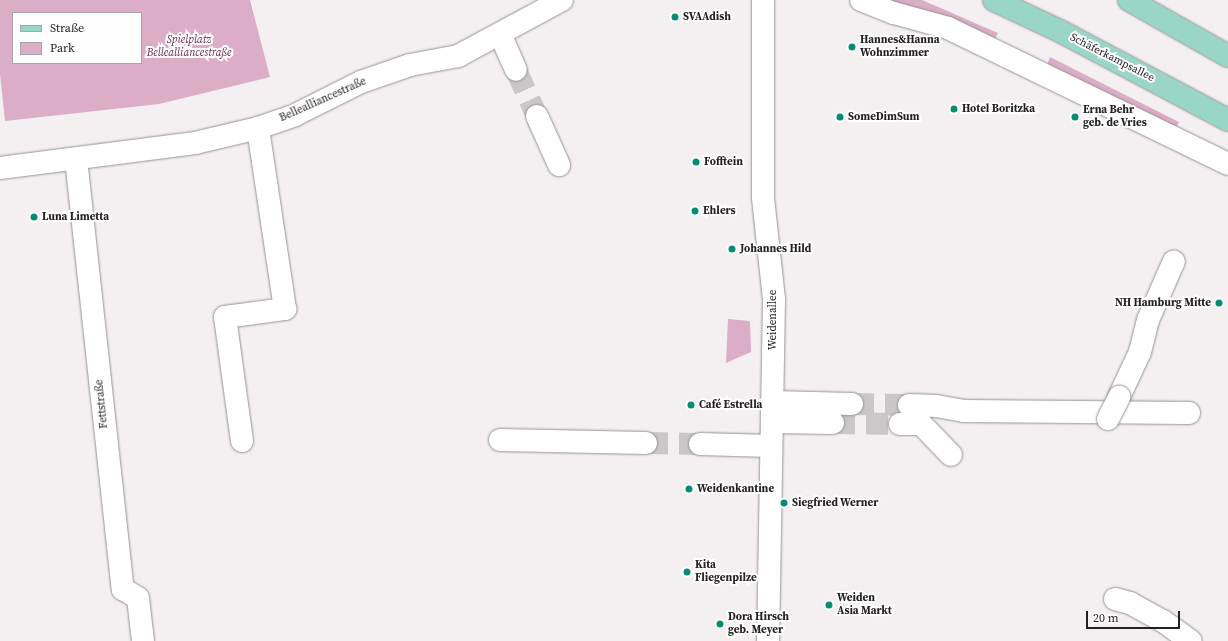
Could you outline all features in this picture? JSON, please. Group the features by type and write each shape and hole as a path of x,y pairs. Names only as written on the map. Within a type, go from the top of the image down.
{"main road":[{"name":"Schäferkampsallee","path":"994,0 1060,31 1228,120"},
{"path":"1129,0 1228,56"}],"street":[{"name":"Bellealliancestraße","path":"0,168 195,143 258,128 295,115 361,82 410,65 458,56 562,0"},
{"name":"Weidenallee","path":"763,0 763,198 774,300 768,641"},
{"path":"861,0 894,13 948,28 1228,164"},
{"path":"500,34 516,70"},
{"path":"537,116 559,165"},
{"path":"242,441 225,317 285,309 258,128"},
{"name":"Fettstraße","path":"76,159 123,589 138,598 143,641"},
{"path":"1108,419 1140,352 1148,320 1174,261"},
{"path":"772,412 852,404"},
{"path":"951,455 921,424 904,414 936,406 964,411 1189,413"},
{"path":"772,412 832,423"},
{"path":"500,440 646,443"},
{"path":"700,444 771,446"},
{"path":"1115,599 1130,603 1143,610 1191,641"}],"green space":[{"name":"Spielplatz Bellealliancestraße","path":"0,0 250,0 270,77 159,104 5,121 0,74"},
{"path":"887,0 922,0 998,33 995,39"},
{"path":"1050,57 1179,122 1176,129 1047,65"},
{"path":"728,319 750,321 751,352 726,363"}],"tunnel":[{"path":"516,70 537,116"},
{"path":"852,404 909,405"},
{"path":"833,423 900,424"},
{"path":"646,443 700,444"}],"place":[{"name":"SVAAdish","path":"675,17"},
{"name":"Hannes&Hanna Wohnzimmer","path":"852,47"},
{"name":"Hotel Boritzka","path":"954,109"},
{"name":"SomeDimSum","path":"840,117"},
{"name":"Erna Behr geb. de Vries","path":"1075,117"},
{"name":"Fofftein","path":"696,162"},
{"name":"Ehlers","path":"695,211"},
{"name":"Luna Limetta","path":"34,217"},
{"name":"Johannes Hild","path":"732,249"},
{"name":"NH Hamburg Mitte","path":"1219,303"},
{"name":"Café Estrella","path":"691,405"},
{"name":"Weidenkantine","path":"689,489"},
{"name":"Siegfried Werner","path":"784,503"},
{"name":"Kita Fliegenpilze","path":"687,572"},
{"name":"Weiden Asia Markt","path":"829,605"},
{"name":"Dora Hirsch geb. Meyer","path":"720,624"}]}
